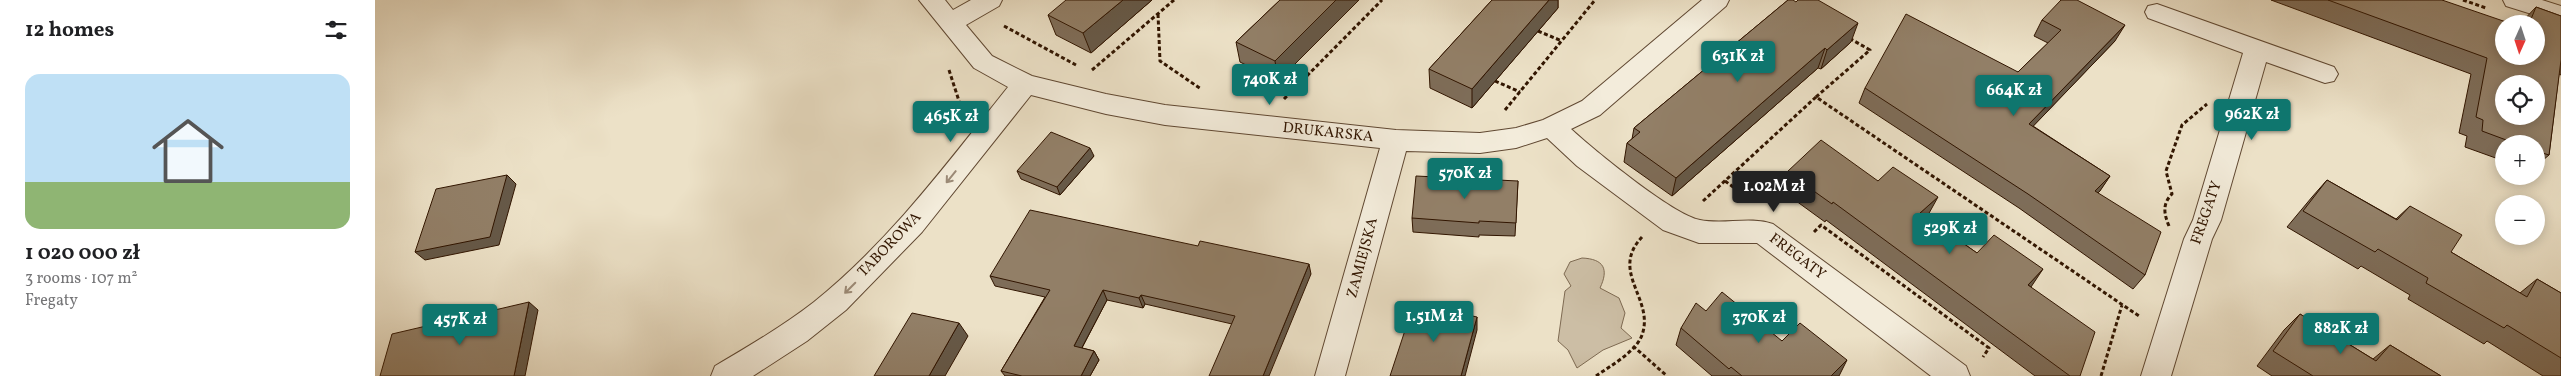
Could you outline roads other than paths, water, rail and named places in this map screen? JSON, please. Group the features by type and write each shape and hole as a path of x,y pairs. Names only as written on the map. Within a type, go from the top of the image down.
{"street":[{"name":"DRUKARSKA","path":"931,0 983,62 1025,84 1106,104 1165,115 1396,140 1480,143 1516,138 1552,127 1591,108 1717,0"},
{"path":"949,23 989,0"},
{"path":"2515,0 2552,9"},
{"path":"2157,12 2325,74"},
{"name":"FREGATY","path":"2156,376 2198,239 2207,220 2257,50"},
{"name":"TABOROWA","path":"726,376 771,349 836,302 909,228 1025,84"},
{"name":"FREGATY","path":"1552,127 1587,159 1671,221 1699,232 1763,232 1955,376"},
{"name":"ZAMIEJSKA","path":"1332,372 1396,140"}]}
